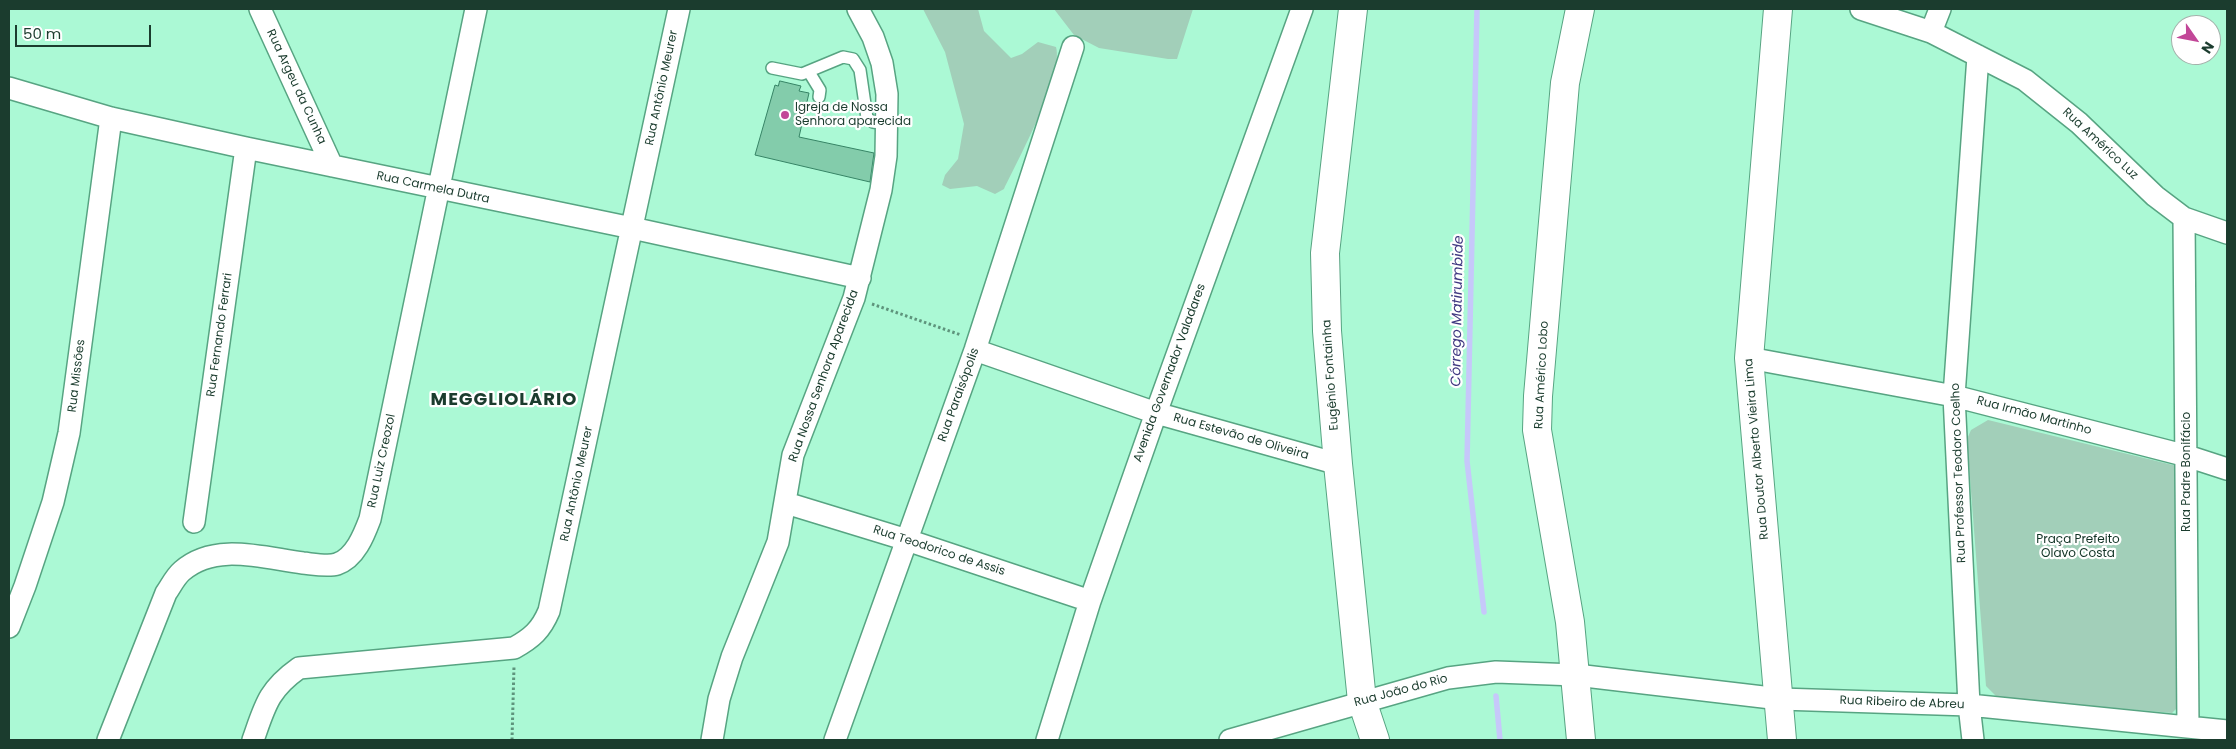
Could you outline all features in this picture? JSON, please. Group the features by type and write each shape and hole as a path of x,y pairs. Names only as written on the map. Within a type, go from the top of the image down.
{"main road":[{"name":"Eugênio Fontainha","path":"1353,9 1325,253 1327,331 1338,464 1362,701 1375,740"},
{"name":"Rua Américo Lobo","path":"1580,9 1565,82 1538,396 1538,430 1570,622 1581,740"},
{"name":"Rua Doutor Alberto Vieira Lima","path":"1778,9 1749,358 1752,411 1780,699 1782,740"}],"street":[{"name":"Rua Argeu da Cunha","path":"260,9 332,166"},
{"name":"Rua Luiz Creozol","path":"108,740 166,593 180,572 195,562 211,556 230,554 318,565 337,564 349,556 363,538 370,518 476,9"},
{"name":"Rua Antônio Meurer","path":"253,740 268,699 282,680 300,668 514,648 530,639 542,628 549,611 679,9"},
{"name":"Rua Nossa Senhora Aparecida","path":"712,740 722,691 732,658 778,542 793,455 857,288 881,190 888,124 887,94 882,64 873,37 858,9"},
{"name":"Avenida Governador Valadares","path":"1047,740 1090,601 1302,9"},
{"name":"Rua Américo Luz","path":"1861,9 1931,32 2025,80 2080,123 2155,196 2184,218 2227,234"},
{"path":"1931,32 1940,9"},
{"name":"Rua Paraisópolis","path":"835,740 976,345 1074,47"},
{"name":"Rua Professor Teodoro Coelho","path":"1973,740 1969,705 1954,396 1978,56"},
{"name":"Rua Carmela Dutra","path":"9,88 111,118 439,190 632,228 857,288"},
{"name":"Rua Missões","path":"9,627 53,502 69,432 111,118"},
{"name":"Rua Fernando Ferrari","path":"194,522 246,148"},
{"name":"Rua Padre Bonifácio","path":"2184,218 2188,727"},
{"name":"Rua Estevão de Oliveira","path":"976,345 1156,413 1338,464"},
{"name":"Rua Irmão Martinho","path":"1749,358 1954,396 2187,456 2227,469"},
{"name":"Rua Teodorico de Assis","path":"786,503 907,540 1090,601"},
{"name":"Rua João do Rio","path":"1230,740 1448,678 1496,672 1576,675"},
{"name":"Rua Ribeiro de Abreu","path":"1576,675 1780,699 1969,705 2227,732"}],"lane":[{"path":"772,68 802,74 843,57 854,59 860,70 865,115 873,122 888,124"},
{"path":"809,72 820,90 819,97"}],"path":[{"path":"857,288 976,345"},
{"path":"512,740 514,648"}],"green space":[{"path":"923,9 978,9 984,31 1011,58 1022,54 1038,42 1056,47 1057,60 1047,97 1004,189 995,194 977,186 950,189 942,185 945,175 958,159 964,124 945,52"},
{"path":"1054,9 1193,9 1177,59 1168,59 1099,48 1074,35"},
{"name":"Praça Prefeito Olavo Costa","path":"1988,420 2177,466 2178,707 2172,713 2003,698 1996,696 1986,686 1967,439 1971,430"}],"building":[{"name":"Igreja de Nossa Senhora aparecida","path":"780,81 801,86 799,91 809,93 799,137 874,153 870,182 755,155 775,85 778,86"}],"waterway":[{"name":"Córrego Matirumbide","path":"1477,9 1467,461 1484,612"},
{"name":"Córrego Matirumbide","path":"1496,696 1500,740"}],"place":[{"name":"Igreja de Nossa Senhora aparecida","path":"785,115"}],"district":[{"name":"MEGGLIOLÁRIO","path":"504,400"}]}
